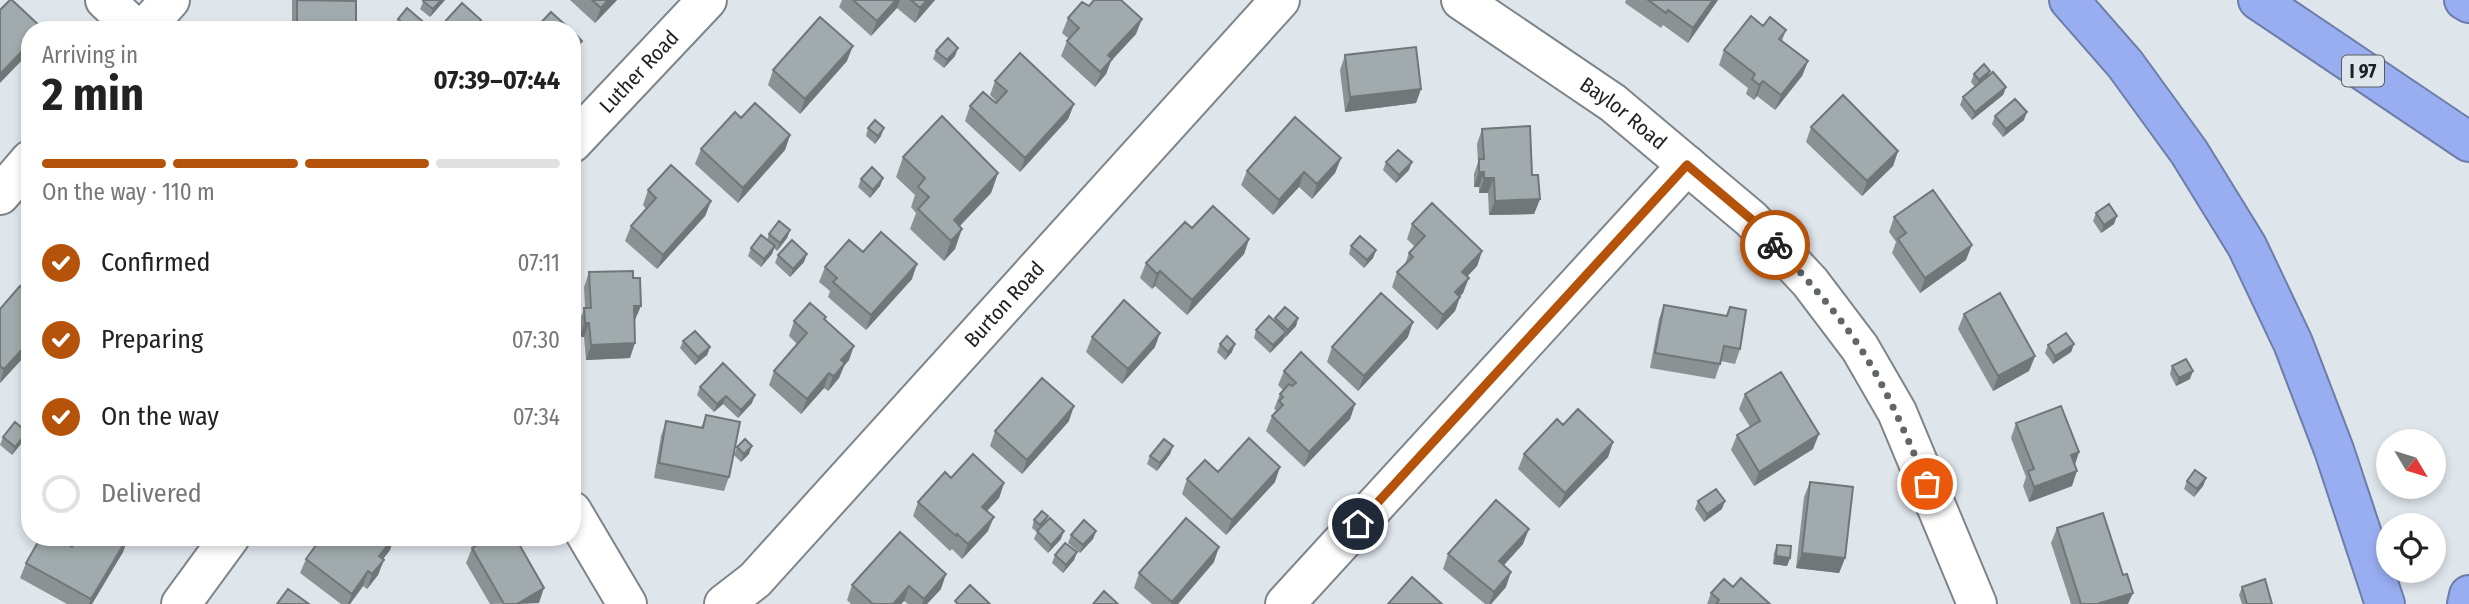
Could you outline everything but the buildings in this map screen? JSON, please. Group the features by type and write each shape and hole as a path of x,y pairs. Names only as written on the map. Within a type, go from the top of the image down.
{"highway":[{"path":"2069,0 2125,64 2189,152 2247,246 2293,343 2334,450 2385,604"},
{"name":"I 97","path":"2258,0 2469,142"},
{"path":"2464,0 2469,3"},
{"path":"2467,604 2469,595"}],"street":[{"path":"105,0 127,21"},
{"path":"151,21 170,0"},
{"name":"Luther Road","path":"581,133 707,0"},
{"name":"Burton Road","path":"724,604 755,580 1280,0"},
{"name":"Baylor Road","path":"1461,0 1613,103 1751,219 1810,282 1860,348 1896,412 1976,604"},
{"path":"1284,604 1687,165"},
{"path":"0,195 21,170"},
{"path":"581,526 627,604"},
{"path":"181,604 223,546"}],"way so far":[{"path":"1775,245 1810,282 1860,348 1896,412 1927,484"}],"route":[{"path":"1358,524 1687,165 1751,219 1775,245"}]}
